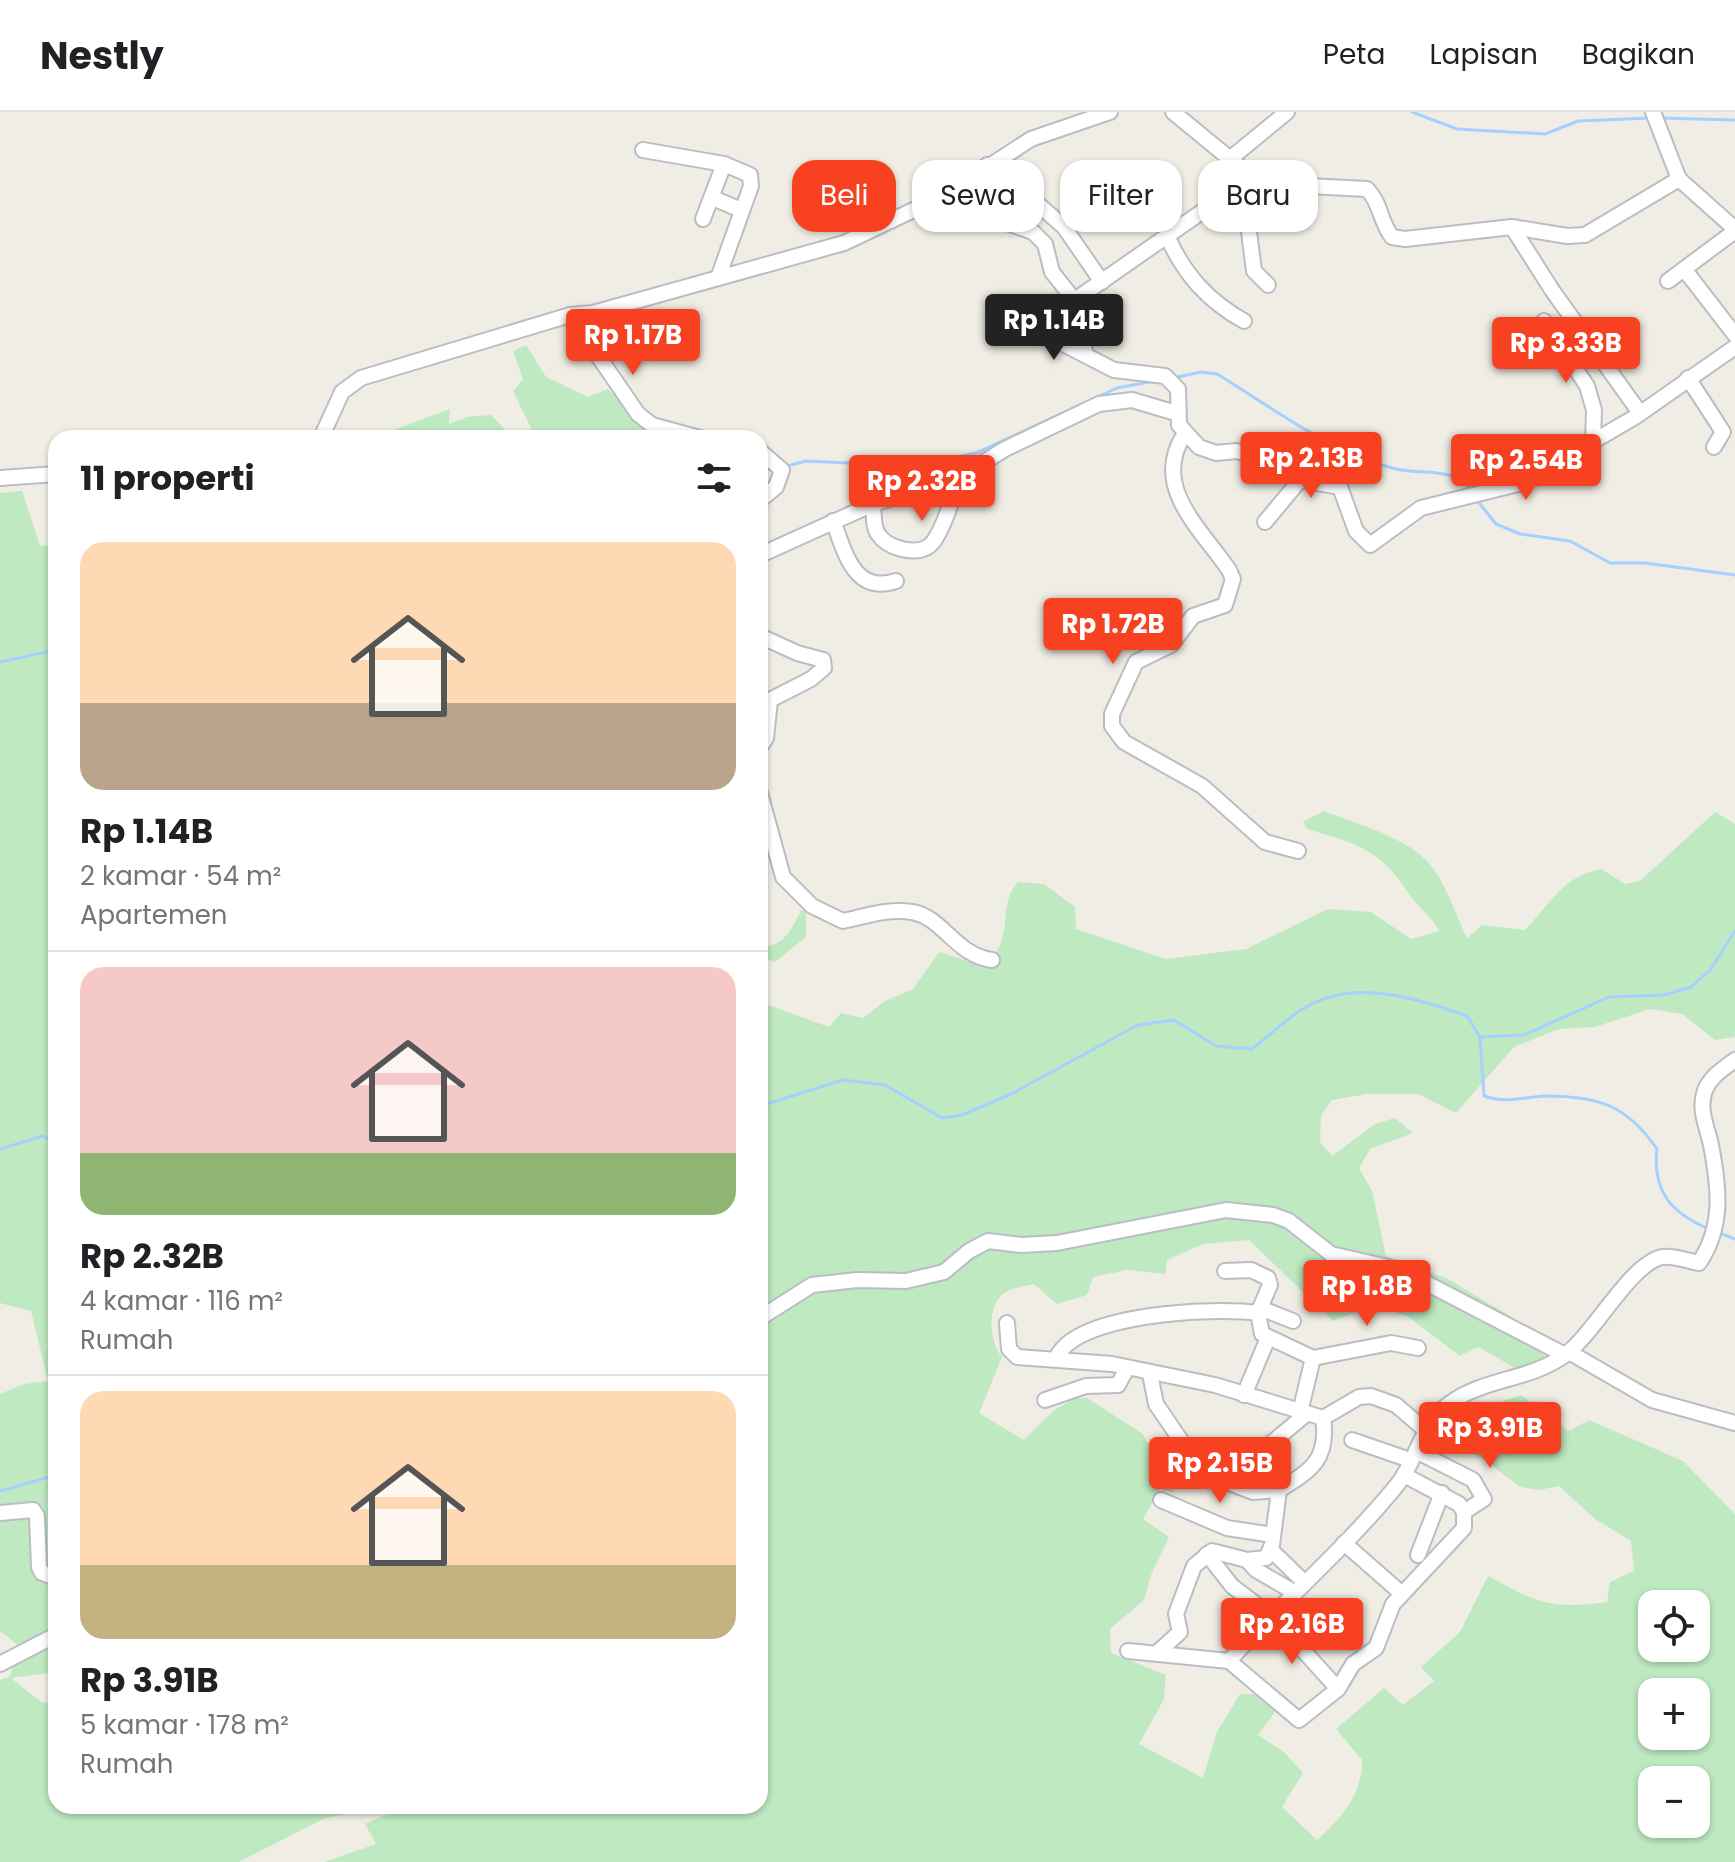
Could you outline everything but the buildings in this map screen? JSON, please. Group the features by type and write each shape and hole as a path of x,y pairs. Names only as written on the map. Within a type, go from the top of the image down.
{"street":[{"path":"995,160 1031,139 1110,112"},
{"path":"1173,112 1231,158 1287,112"},
{"path":"1653,112 1679,179 1734,226 1668,281"},
{"path":"643,150 756,172 718,278"},
{"path":"703,219 724,164"},
{"path":"1318,186 1367,189 1375,196 1385,228 1392,237 1405,239 1512,227 1567,236 1585,235 1679,179"},
{"path":"713,198 741,210"},
{"path":"1044,209 1064,227 1102,282"},
{"path":"325,430 342,392 353,381 570,315 593,313 844,243 912,211"},
{"path":"1198,217 1046,320 1040,332 1045,338 1085,353 1114,370 1170,380 1178,389 1176,413 1184,435 1208,452 1236,451 1256,456 1300,480 1340,487 1356,531 1370,545 1421,508 1522,483 1640,413 1735,347"},
{"path":"1512,227 1552,290 1640,413"},
{"path":"1033,232 1045,244 1052,272 1075,301 1085,353"},
{"path":"1249,232 1254,271 1268,285"},
{"path":"1168,238 1192,280 1216,302 1244,321"},
{"path":"1684,269 1735,335"},
{"path":"570,315 638,414 652,425 670,430"},
{"path":"1544,321 1587,386 1594,410 1593,442"},
{"path":"1688,378 1723,432 1714,447"},
{"path":"768,551 873,504 960,477 1005,449 1099,404 1132,400 1176,413"},
{"path":"1184,435 1173,453 1171,470 1176,489 1186,512 1229,570 1233,579 1231,594 1225,605 1193,616 1171,645 1136,662 1112,714 1112,726 1124,742 1202,786 1265,842 1298,851"},
{"path":"768,457 779,466 776,487 768,494"},
{"path":"0,478 48,475"},
{"path":"873,504 876,532 883,540 897,548 917,550 930,546 938,534 960,477"},
{"path":"1265,522 1300,480"},
{"path":"833,521 854,573 871,583 883,585 896,581"},
{"path":"768,640 797,653 823,660 824,668 768,699"},
{"path":"768,826 783,877 812,906 843,921 875,911 913,912 925,916 969,955 992,960"},
{"path":"1229,1661 1274,1618 1298,1586 1344,1543 1404,1475 1424,1429 1446,1406 1469,1389 1530,1374 1567,1354 1643,1265 1664,1256 1699,1263 1711,1247 1718,1225 1712,1151 1702,1115 1704,1096 1716,1074 1735,1060"},
{"path":"768,1313 812,1285 857,1280 906,1281 944,1272 969,1251 988,1241 1021,1245 1057,1243 1226,1210 1273,1215 1289,1221 1331,1254 1401,1270 1652,1400 1735,1423"},
{"path":"1225,1271 1251,1270 1268,1278 1270,1285 1259,1310 1258,1326 1268,1338 1313,1358 1391,1343 1418,1348"},
{"path":"1056,1359 1067,1342 1085,1332 1122,1323 1203,1311 1259,1310 1293,1321"},
{"path":"1007,1323 1011,1354 1085,1360 1195,1381 1323,1418 1359,1397 1371,1396 1396,1405 1424,1429"},
{"path":"1244,1395 1268,1338"},
{"path":"1225,1482 1303,1413 1313,1358"},
{"path":"1045,1400 1086,1386 1118,1385 1127,1368"},
{"path":"1150,1374 1156,1404 1203,1473 1253,1492 1279,1490 1298,1478 1324,1452 1323,1418"},
{"path":"1352,1440 1413,1456 1475,1482 1484,1499 1464,1512"},
{"path":"1128,1651 1229,1661 1299,1720 1338,1689 1346,1671 1376,1648 1387,1616 1401,1593 1456,1541 1464,1528 1464,1512 1442,1493 1404,1475"},
{"path":"1157,1653 1180,1632 1176,1614 1194,1566 1207,1554 1220,1552 1261,1561 1272,1542 1279,1490"},
{"path":"1418,1555 1442,1493"},
{"path":"1161,1500 1227,1528 1272,1542 1298,1586"},
{"path":"0,1513 33,1510 37,1516 39,1567 42,1573 48,1575"},
{"path":"1344,1543 1401,1593"},
{"path":"1207,1554 1242,1595 1274,1618 1338,1689"},
{"path":"1247,1560 1256,1570 1298,1586"},
{"path":"0,1664 48,1639"}],"green space":[{"path":"526,345 546,377 588,397 608,389 649,430 532,430 513,391 523,379 513,351"},
{"path":"450,409 449,424 467,417 491,415 505,430 394,430"},
{"path":"22,491 40,546 48,545 48,1381 31,1311 0,1303 0,493"},
{"path":"1324,811 1391,837 1416,851 1439,877 1467,938 1482,925 1525,930 1558,892 1588,873 1601,869 1625,884 1640,881 1715,812 1735,824 1735,1037 1715,1040 1682,1014 1650,1009 1595,1027 1559,1029 1514,1047 1456,1113 1418,1094 1367,1094 1332,1100 1321,1116 1320,1142 1332,1156 1375,1124 1395,1118 1413,1133 1370,1149 1359,1168 1372,1191 1386,1256 1448,1279 1532,1329 1527,1341 1547,1358 1522,1372 1478,1347 1460,1356 1407,1316 1375,1305 1333,1321 1249,1240 1203,1244 1167,1260 1165,1274 1127,1270 1093,1277 1087,1295 1057,1304 1034,1284 1004,1293 994,1307 991,1325 994,1343 1002,1357 979,1413 1024,1440 1053,1411 1075,1398 1087,1398 1143,1434 1175,1493 1160,1489 1143,1519 1169,1537 1151,1575 1144,1600 1110,1629 1111,1653 1166,1675 1164,1699 1139,1744 1203,1778 1217,1732 1240,1694 1256,1694 1275,1712 1258,1735 1285,1753 1303,1773 1282,1807 1317,1840 1349,1804 1361,1772 1362,1760 1336,1729 1384,1688 1403,1705 1434,1681 1421,1667 1460,1632 1488,1576 1533,1598 1571,1605 1607,1602 1610,1582 1634,1571 1631,1541 1595,1519 1559,1486 1539,1490 1520,1487 1486,1461 1441,1435 1443,1427 1464,1407 1515,1440 1526,1424 1503,1401 1521,1395 1568,1431 1589,1420 1683,1461 1735,1514 1735,1862 324,1862 376,1844 365,1824 387,1814 768,1814 768,1005 829,1027 841,1013 863,1018 885,1001 913,989 939,952 983,966 1000,946 1011,891 1018,882 1044,884 1075,907 1076,929 1165,959 1246,949 1328,909 1371,912 1411,939 1439,931 1387,866 1352,844 1307,829 1303,822"},
{"path":"801,910 806,912 806,937 775,962 768,960 768,946 781,940"},
{"path":"48,1381 48,1673 11,1678 41,1702 48,1703 48,1814 344,1815 325,1818 239,1862 0,1862 0,1680 10,1677 18,1645 0,1631 0,1394 24,1384"}],"waterway":[{"path":"1412,112 1457,129 1545,134 1578,121 1651,118"},
{"path":"1659,118 1735,120"},
{"path":"1173,378 1201,372 1217,374 1303,428 1348,452 1396,469 1446,474 1463,482 1470,490"},
{"path":"787,466 806,461 914,466 976,453 1117,388 1154,381"},
{"path":"1476,499 1496,524 1520,534 1570,541 1610,563 1645,563 1735,575"},
{"path":"0,662 48,652"},
{"path":"1481,1037 1524,1035 1609,997 1664,995 1691,987 1711,969 1735,931"},
{"path":"768,1103 843,1080 885,1085 942,1118 962,1115 1013,1093 1138,1025 1174,1020 1216,1046 1252,1049 1315,1002 1336,995 1380,993 1424,1002 1467,1016 1480,1037 1484,1096 1508,1100 1545,1096 1581,1098 1610,1106 1622,1113 1646,1134 1657,1149 1658,1177 1667,1199 1684,1216 1709,1229"},
{"path":"0,1149 43,1136 48,1139"},
{"path":"1720,1233 1735,1239"},
{"path":"0,1491 48,1477"}]}
